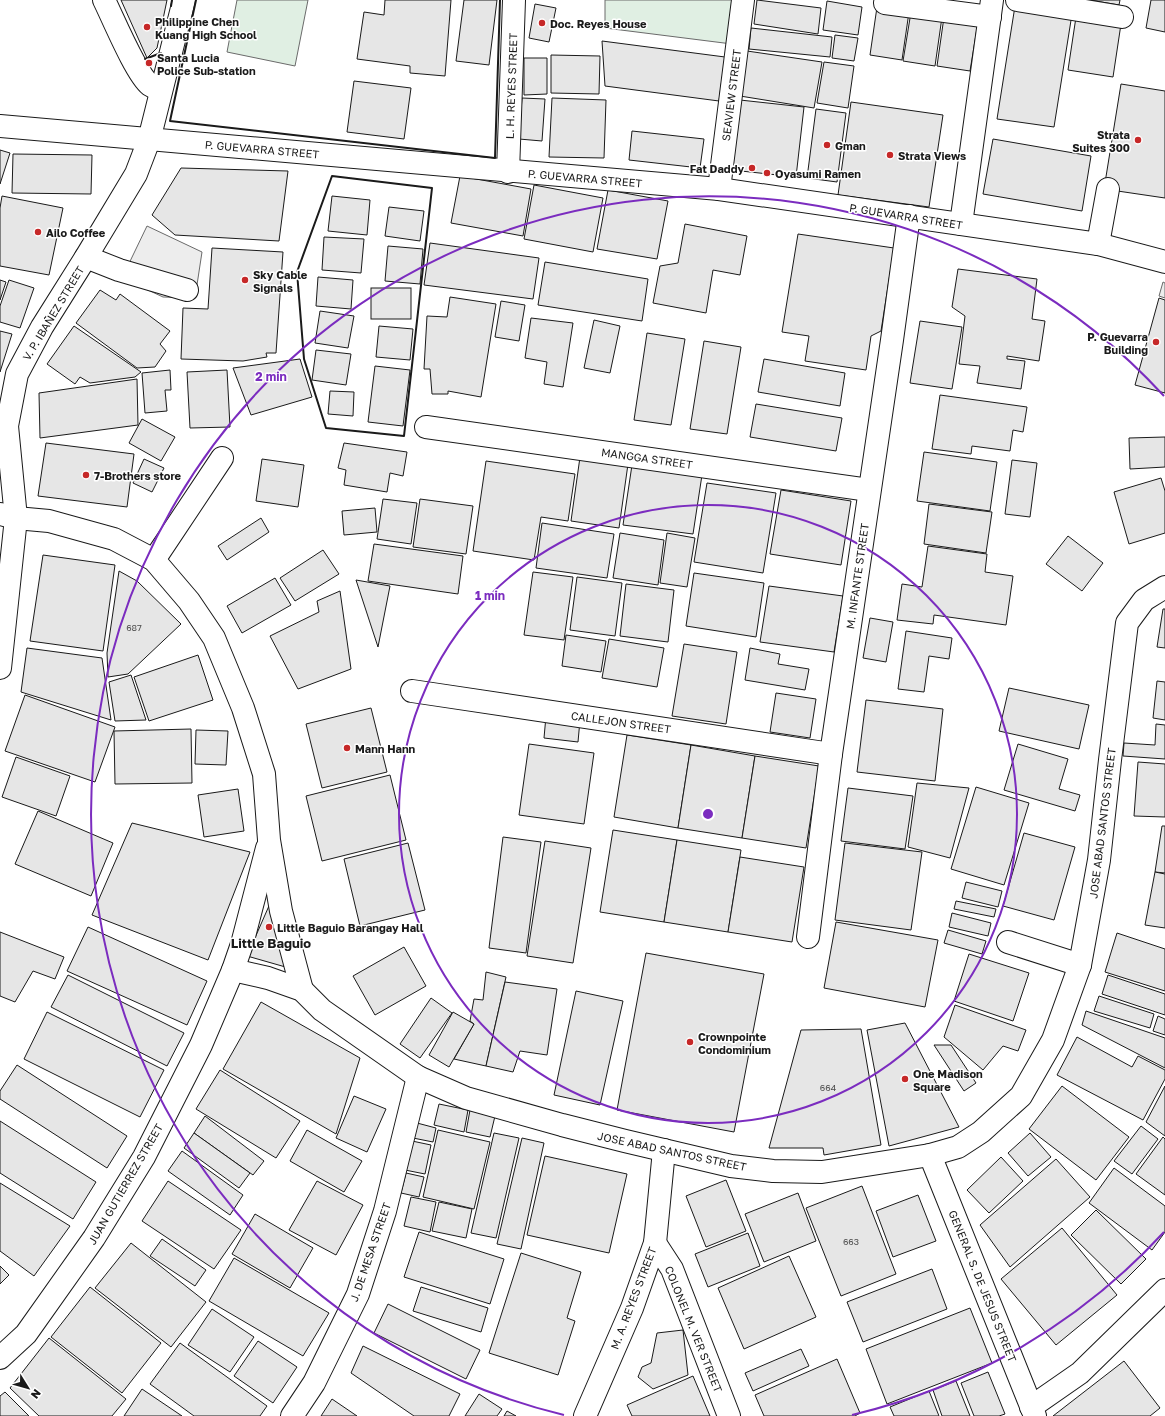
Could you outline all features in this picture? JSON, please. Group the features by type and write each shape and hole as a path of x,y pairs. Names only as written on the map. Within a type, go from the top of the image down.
{"street":[{"path":"104,0 131,57 141,74 150,85 162,90"},
{"name":"V. P. IBAÑEZ STREET","path":"0,668 8,516 7,426 17,374 42,327 136,174 149,140 184,0"},
{"name":"L. H. REYES STREET","path":"508,172 514,0"},
{"name":"SEAVIEW STREET","path":"720,189 743,0"},
{"path":"1017,0 1122,17"},
{"path":"885,3 991,8 961,224"},
{"name":"P. GUEVARRA STREET","path":"0,126 845,201 908,216 1098,244 1165,262"},
{"path":"1098,244 1108,189"},
{"name":"M. INFANTE STREET","path":"808,937 831,754 908,216"},
{"path":"86,257 119,270 188,290"},
{"name":"MANGGA STREET","path":"426,427 869,490"},
{"path":"154,560 222,458"},
{"name":"JOSE ABAD SANTOS STREET","path":"8,516 49,521 114,538 154,560 189,601 214,638 243,708 264,774 269,840 281,912 302,990"},
{"name":"JOSE ABAD SANTOS STREET","path":"269,840 242,944 233,970 268,978 302,990 322,1010 418,1077 466,1098 562,1125 731,1166 773,1171 822,1172 930,1155 958,1147 981,1132 1021,1096 1053,1040 1080,965 1099,860 1127,623 1144,600 1165,587"},
{"name":"CALLEJON STREET","path":"412,691 831,754"},
{"path":"1008,942 1080,965"},
{"name":"JUAN GUTIERREZ STREET","path":"0,1358 31,1328 94,1238 144,1157 201,1045 233,970"},
{"name":"J. DE MESA STREET","path":"292,1416 314,1383 358,1294 385,1211 418,1077"},
{"name":"M. A. REYES STREET","path":"585,1416 632,1308 655,1243 664,1150"},
{"name":"GENERAL S. DE JESUS STREET","path":"930,1155 1033,1411"},
{"name":"COLONEL M. VER STREET","path":"655,1243 672,1269 729,1416"},
{"path":"1033,1411 1080,1373 1165,1290"}],"green space":[{"path":"237,0 308,0 295,66 227,52"},
{"path":"605,0 737,0 732,44 605,28"}],"shaded area":[{"path":"147,226 202,252 195,298 163,297 122,278"},
{"path":"1163,282 1165,283 1165,298 1159,296"}],"building":[{"name":"Philippine Chen Kuang High School","path":"121,0 167,0 157,48 147,58"},
{"path":"385,0 451,0 445,76 410,73 410,66 357,59 364,12 384,15"},
{"path":"464,0 497,0 489,65 456,61"},
{"path":"757,0 821,8 818,34 754,24"},
{"path":"1090,0 1120,0 1119,5"},
{"path":"1151,0 1165,0 1165,32 1146,28"},
{"path":"827,1 862,7 858,35 823,30"},
{"name":"Doc. Reyes House","path":"535,4 556,8 549,42 529,38"},
{"path":"1015,6 1072,14 1054,127 997,119"},
{"path":"877,7 909,12 902,60 870,55"},
{"path":"911,12 942,17 935,66 903,61"},
{"path":"944,17 978,22 970,71 937,66"},
{"path":"1076,17 1121,24 1113,77 1068,70"},
{"path":"751,28 832,37 830,57 749,49"},
{"path":"835,35 858,38 854,61 832,58"},
{"path":"602,41 725,57 719,101 605,86"},
{"path":"747,51 822,62 814,108 740,96"},
{"path":"551,55 600,56 599,94 551,93"},
{"path":"524,58 547,58 547,94 524,95"},
{"path":"824,62 854,66 848,108 817,103"},
{"path":"354,81 411,88 404,139 347,132"},
{"name":"Strata Suites 300","path":"1121,84 1165,91 1165,198 1104,189"},
{"path":"522,98 545,99 542,141 519,139"},
{"path":"552,98 606,100 604,158 549,157"},
{"path":"740,100 804,107 796,177 732,170"},
{"name":"Strata Views","path":"851,102 943,115 929,207 838,195"},
{"name":"Gman","path":"816,109 846,113 837,182 807,178"},
{"path":"632,131 704,139 700,168 629,160"},
{"path":"993,139 1091,156 1082,211 983,194"},
{"path":"0,150 10,153 0,184"},
{"path":"13,154 92,155 91,194 12,193"},
{"path":"181,168 288,171 279,241 175,235 152,215"},
{"path":"460,176 531,189 523,236 451,223"},
{"path":"534,185 603,198 593,252 524,239"},
{"path":"608,190 668,201 657,259 597,249"},
{"path":"2,196 63,208 49,275 0,266 0,208"},
{"path":"332,196 370,200 367,235 328,231"},
{"path":"389,207 424,211 420,241 385,236"},
{"path":"685,224 747,236 740,275 713,270 706,313 653,303 660,266 678,263"},
{"path":"798,234 894,248 881,331 871,336 866,370 805,361 809,336 782,332"},
{"path":"324,237 364,239 361,273 322,270"},
{"path":"430,243 539,258 533,299 424,285"},
{"path":"388,246 423,249 420,284 385,281"},
{"name":"Sky Cable Signals","path":"212,248 283,252 276,353 266,353 267,357 243,361 181,359 183,308 208,309"},
{"path":"545,262 648,279 642,321 538,305"},
{"path":"958,269 1037,279 1032,319 1045,321 1039,361 1007,356 1007,359 1025,361 1021,389 977,383 980,366 959,364 965,316 952,307"},
{"path":"318,277 353,280 351,309 316,306"},
{"path":"0,280 6,282 0,300"},
{"path":"9,280 34,288 20,328 0,322 0,306"},
{"path":"371,288 411,288 411,319 371,319"},
{"path":"100,290 116,300 120,294 170,331 160,344 166,351 155,367 137,368 76,323"},
{"path":"450,297 496,304 481,397 448,391 448,394 432,394 430,369 424,369 427,316 447,317"},
{"name":"P. Guevarra Building","path":"1159,298 1165,300 1165,393 1135,385"},
{"path":"501,301 525,305 519,341 495,337"},
{"path":"320,311 354,316 348,348 315,343"},
{"path":"531,318 573,323 563,387 544,384 547,362 525,358"},
{"path":"594,320 620,326 610,373 584,368"},
{"path":"920,321 962,327 952,389 910,383"},
{"path":"74,326 141,372 135,377 90,383 80,377 75,384 47,364"},
{"path":"379,326 413,329 410,360 376,357"},
{"path":"0,331 12,334 0,372"},
{"path":"647,333 685,339 671,425 634,420"},
{"path":"704,341 741,347 727,434 690,429"},
{"path":"316,350 351,354 346,385 312,380"},
{"path":"300,359 312,397 251,415 233,368"},
{"path":"764,359 845,373 840,406 758,392"},
{"path":"375,366 410,370 403,426 368,422"},
{"path":"170,370 171,390 165,390 167,411 145,413 142,373"},
{"path":"227,370 230,427 190,428 187,372"},
{"path":"137,379 138,425 40,438 39,393"},
{"path":"330,391 354,392 353,416 328,414"},
{"path":"940,395 1027,407 1023,432 1013,430 1010,451 972,446 971,454 932,449"},
{"path":"756,404 842,418 836,451 750,437"},
{"path":"142,419 175,437 161,461 129,443"},
{"path":"1165,437 1165,467 1130,469 1129,438"},
{"name":"7-Brothers store","path":"46,443 134,454 127,507 38,496"},
{"path":"344,443 407,452 403,476 390,473 387,492 344,485 346,470 338,468"},
{"path":"924,452 997,462 990,511 917,501"},
{"path":"580,457 628,464 619,528 571,521"},
{"path":"144,459 164,468 152,492 133,483"},
{"path":"262,459 304,465 298,507 256,501"},
{"path":"1012,460 1037,463 1030,517 1005,514"},
{"path":"486,461 575,474 568,521 541,517 534,560 473,551"},
{"path":"632,465 702,475 693,534 623,525"},
{"path":"1161,478 1165,491 1165,533 1129,544 1114,492"},
{"path":"707,483 776,493 763,573 694,562"},
{"path":"781,490 851,501 841,565 770,554"},
{"path":"383,499 417,503 411,544 377,539"},
{"path":"420,499 473,506 466,554 413,547"},
{"path":"929,504 992,512 986,553 924,544"},
{"path":"375,508 377,532 344,535 342,511"},
{"path":"261,518 269,532 227,560 218,546"},
{"path":"542,523 614,534 607,578 536,568"},
{"path":"620,533 664,540 658,585 613,578"},
{"path":"667,533 695,538 687,587 660,583"},
{"path":"1068,536 1103,563 1082,591 1046,564"},
{"path":"374,544 463,556 458,594 368,581"},
{"path":"928,546 987,554 985,572 1013,576 1006,625 934,615 933,624 897,620 902,584 922,587"},
{"path":"323,550 339,574 295,601 280,578"},
{"path":"43,555 115,565 103,651 30,641"},
{"path":"119,571 137,581 181,624 128,674 108,677 107,653"},
{"path":"533,572 573,577 564,640 524,635"},
{"path":"694,573 764,583 756,637 686,626"},
{"path":"577,577 622,583 615,636 570,630"},
{"path":"275,578 291,605 242,633 227,606"},
{"path":"356,580 390,586 378,647"},
{"path":"626,584 674,590 668,642 620,636"},
{"path":"769,586 843,596 834,652 760,642"},
{"path":"340,591 351,669 298,689 270,636 319,612 317,601"},
{"path":"1163,609 1165,609 1165,648 1157,647"},
{"path":"870,618 893,622 886,662 863,658"},
{"path":"906,631 952,638 949,659 929,656 924,692 898,689"},
{"path":"566,635 606,641 601,672 562,666"},
{"path":"609,639 664,648 657,687 602,678"},
{"path":"684,644 737,652 726,724 672,716"},
{"path":"27,648 102,658 111,720 21,692"},
{"path":"750,648 780,654 778,664 809,669 805,690 745,680"},
{"path":"198,655 213,700 149,721 134,677"},
{"path":"131,675 146,720 115,721 109,682"},
{"path":"1157,681 1165,682 1165,720 1153,718"},
{"path":"1009,688 1089,705 1079,749 999,731"},
{"path":"776,693 816,699 810,738 770,732"},
{"path":"25,695 115,727 95,782 5,751"},
{"path":"866,700 943,709 935,781 857,772"},
{"name":"Mann Hann","path":"371,708 387,772 322,788 306,724"},
{"path":"546,716 580,720 578,742 544,738"},
{"path":"1156,724 1165,725 1165,759 1123,756 1124,743 1155,745"},
{"path":"191,729 192,783 115,784 114,731"},
{"path":"196,730 228,731 226,765 195,764"},
{"path":"627,735 691,745 678,828 614,817"},
{"path":"529,744 594,753 584,824 519,815"},
{"path":"1018,744 1068,759 1059,789 1080,795 1075,811 1004,790"},
{"path":"691,745 755,756 742,838 678,828"},
{"path":"755,756 819,766 806,848 742,838"},
{"path":"16,757 70,776 56,816 2,797"},
{"path":"1138,762 1165,764 1165,817 1134,816"},
{"path":"390,775 406,840 322,861 306,796"},
{"path":"917,783 969,788 950,858 908,847"},
{"path":"976,787 1029,803 1004,885 951,869"},
{"path":"848,788 913,796 905,849 841,841"},
{"path":"238,789 244,831 204,837 198,795"},
{"path":"38,811 113,843 91,896 15,864"},
{"path":"132,823 250,852 208,960 92,915"},
{"path":"1162,826 1165,826 1165,873 1155,872"},
{"path":"613,830 677,840 664,922 600,912"},
{"path":"1024,833 1075,847 1054,920 1003,906"},
{"path":"503,837 541,842 526,953 489,948"},
{"path":"677,840 741,850 728,932 664,922"},
{"path":"545,841 591,848 573,963 527,956"},
{"path":"408,843 425,910 360,926 344,859"},
{"path":"845,843 922,852 911,930 835,920"},
{"path":"740,857 804,867 792,942 728,932"},
{"path":"1155,872 1165,874 1165,928 1145,925"},
{"path":"966,882 1002,891 998,907 962,898"},
{"name":"Little Baguio Barangay Hall","path":"272,899 289,968 247,956"},
{"path":"956,901 996,909 994,917 954,909"},
{"path":"952,913 991,923 988,936 949,927"},
{"path":"836,922 938,940 925,1007 824,988"},
{"path":"88,927 207,981 187,1025 67,971"},
{"path":"948,930 986,941 982,954 944,943"},
{"path":"0,932 64,957 55,979 33,971 15,1002 0,996"},
{"path":"1117,933 1165,949 1165,991 1105,972"},
{"path":"404,947 426,986 375,1015 353,976"},
{"name":"Crownpointe Condominium","path":"646,953 764,974 734,1132 617,1110"},
{"path":"969,954 1029,973 1013,1021 954,1001"},
{"path":"486,972 506,977 486,1066 454,1059 474,1024 470,1021 474,999 483,1000"},
{"path":"68,975 184,1033 167,1066 51,1007"},
{"path":"1108,975 1165,994 1165,1015 1102,994"},
{"path":"505,982 557,989 547,1055 520,1051 513,1072 486,1066"},
{"path":"576,991 623,1001 600,1105 554,1095"},
{"path":"1099,996 1154,1014 1150,1028 1094,1011"},
{"path":"431,998 452,1013 420,1058 400,1044"},
{"path":"261,1002 360,1058 336,1134 223,1069"},
{"path":"955,1005 1026,1030 1018,1051 1003,1046 983,1070 944,1037"},
{"path":"1086,1011 1165,1038 1165,1068 1082,1025"},
{"path":"47,1012 164,1070 140,1117 24,1059"},
{"path":"453,1012 474,1024 449,1067 429,1055"},
{"path":"1158,1016 1165,1019 1165,1035 1153,1031"},
{"name":"One Madison Square","path":"905,1023 959,1127 889,1146 867,1030"},
{"path":"861,1029 881,1145 824,1155 823,1148 769,1148 801,1030"},
{"path":"1077,1037 1132,1067 1138,1056 1165,1070 1165,1079 1143,1120 1057,1075"},
{"path":"934,1045 951,1045 976,1083 964,1091"},
{"path":"17,1065 127,1136 107,1168 0,1099 0,1091"},
{"path":"220,1070 300,1121 276,1158 196,1109"},
{"path":"1062,1086 1129,1137 1096,1180 1029,1129"},
{"path":"1165,1086 1165,1136 1146,1122"},
{"path":"354,1096 386,1109 367,1152 336,1138"},
{"path":"439,1104 468,1110 464,1132 434,1125"},
{"path":"470,1110 495,1116 490,1137 466,1132"},
{"path":"205,1116 264,1161 253,1175 194,1133"},
{"path":"0,1121 96,1182 73,1219 0,1173"},
{"path":"417,1123 436,1128 433,1142 413,1138"},
{"path":"1141,1126 1158,1139 1132,1174 1114,1161"},
{"path":"307,1130 362,1161 344,1192 290,1161"},
{"path":"438,1130 490,1142 474,1209 423,1197"},
{"path":"194,1133 250,1173 239,1188 184,1148"},
{"path":"494,1133 519,1138 496,1238 471,1233"},
{"path":"1030,1133 1051,1157 1028,1176 1008,1153"},
{"path":"1163,1137 1165,1139 1165,1195 1136,1174"},
{"path":"522,1138 544,1143 521,1249 497,1244"},
{"path":"412,1141 431,1145 425,1174 405,1170"},
{"path":"182,1151 243,1195 230,1215 168,1171"},
{"path":"545,1156 627,1174 609,1253 527,1235"},
{"path":"1001,1157 1023,1181 989,1213 967,1190"},
{"path":"1056,1159 1090,1197 1010,1267 980,1225"},
{"path":"1114,1168 1165,1206 1165,1232 1152,1250 1089,1203"},
{"path":"406,1173 424,1177 419,1197 401,1193"},
{"path":"726,1180 746,1231 706,1247 686,1196"},
{"path":"168,1181 241,1230 214,1269 142,1221"},
{"path":"317,1181 363,1205 336,1255 289,1230"},
{"path":"0,1183 70,1226 34,1276 0,1251"},
{"path":"862,1186 896,1274 841,1296 806,1208"},
{"path":"798,1193 816,1241 764,1262 745,1214"},
{"path":"918,1195 936,1241 893,1257 876,1211"},
{"path":"411,1197 436,1202 430,1232 404,1226"},
{"path":"439,1202 472,1209 466,1238 432,1231"},
{"path":"1096,1210 1146,1259 1121,1284 1071,1235"},
{"path":"255,1214 313,1248 290,1288 232,1254"},
{"path":"1062,1228 1117,1295 1056,1345 1001,1279"},
{"path":"419,1232 504,1259 490,1304 404,1277"},
{"path":"748,1233 760,1266 708,1287 695,1254"},
{"path":"162,1239 206,1270 195,1286 150,1256"},
{"path":"131,1243 206,1302 171,1347 95,1288"},
{"path":"521,1253 581,1272 567,1318 575,1321 558,1375 489,1353"},
{"path":"789,1256 816,1317 744,1349 718,1288"},
{"path":"234,1258 329,1313 303,1356 209,1301"},
{"path":"0,1266 9,1275 0,1284"},
{"path":"932,1269 947,1309 863,1342 847,1302"},
{"path":"90,1287 161,1343 122,1393 51,1337"},
{"path":"421,1287 488,1308 481,1332 413,1311"},
{"path":"388,1304 480,1350 466,1379 374,1333"},
{"path":"970,1308 992,1363 887,1404 866,1349"},
{"path":"212,1309 254,1337 230,1372 188,1345"},
{"path":"683,1330 688,1375 653,1389 638,1377 642,1367 651,1363 657,1333"},
{"path":"49,1338 126,1399 112,1416 39,1416 10,1388"},
{"path":"258,1341 297,1367 273,1403 234,1376"},
{"path":"180,1343 267,1406 260,1416 194,1416 150,1384"},
{"path":"363,1346 460,1394 449,1416 414,1416 351,1373"},
{"path":"801,1349 809,1366 753,1391 745,1373"},
{"path":"837,1359 860,1413 855,1416 764,1416 755,1395"},
{"path":"1124,1361 1160,1408 1150,1416 1053,1416"},
{"path":"988,1372 1005,1414 999,1416 974,1416 961,1383"},
{"path":"693,1376 710,1416 632,1416 627,1405"},
{"path":"956,1381 970,1416 942,1416 933,1390"},
{"path":"142,1389 182,1416 124,1416"},
{"path":"929,1391 939,1416 894,1416 890,1407"},
{"path":"5,1392 29,1416 0,1416 0,1396"},
{"path":"479,1394 502,1409 497,1416 465,1416"},
{"path":"332,1399 357,1416 321,1416"},
{"path":"507,1411 516,1416 504,1416"}],"wall":[{"path":"171,6 172,0"},
{"path":"196,0 170,121 495,158 500,0"},
{"path":"145,59 161,53"},
{"path":"332,176 432,188 404,436 326,428 304,359 297,272 332,176"}],"place":[{"name":"Doc. Reyes House","path":"542,23"},
{"name":"Philippine Chen Kuang High School","path":"147,27"},
{"name":"Santa Lucia Police Sub-station","path":"149,63"},
{"name":"Strata Suites 300","path":"1138,140"},
{"name":"Gman","path":"827,145"},
{"name":"Strata Views","path":"890,155"},
{"name":"Fat Daddy","path":"752,168"},
{"name":"Oyasumi Ramen","path":"767,173"},
{"name":"Ailo Coffee","path":"38,232"},
{"name":"Sky Cable Signals","path":"245,280"},
{"name":"P. Guevarra Building","path":"1156,342"},
{"name":"7-Brothers store","path":"86,475"},
{"name":"Mann Hann","path":"347,748"},
{"name":"Little Baguio Barangay Hall","path":"269,927"},
{"name":"Crownpointe Condominium","path":"690,1042"},
{"name":"One Madison Square","path":"905,1079"}],"district":[{"name":"Little Baguio","path":"271,943"}]}
